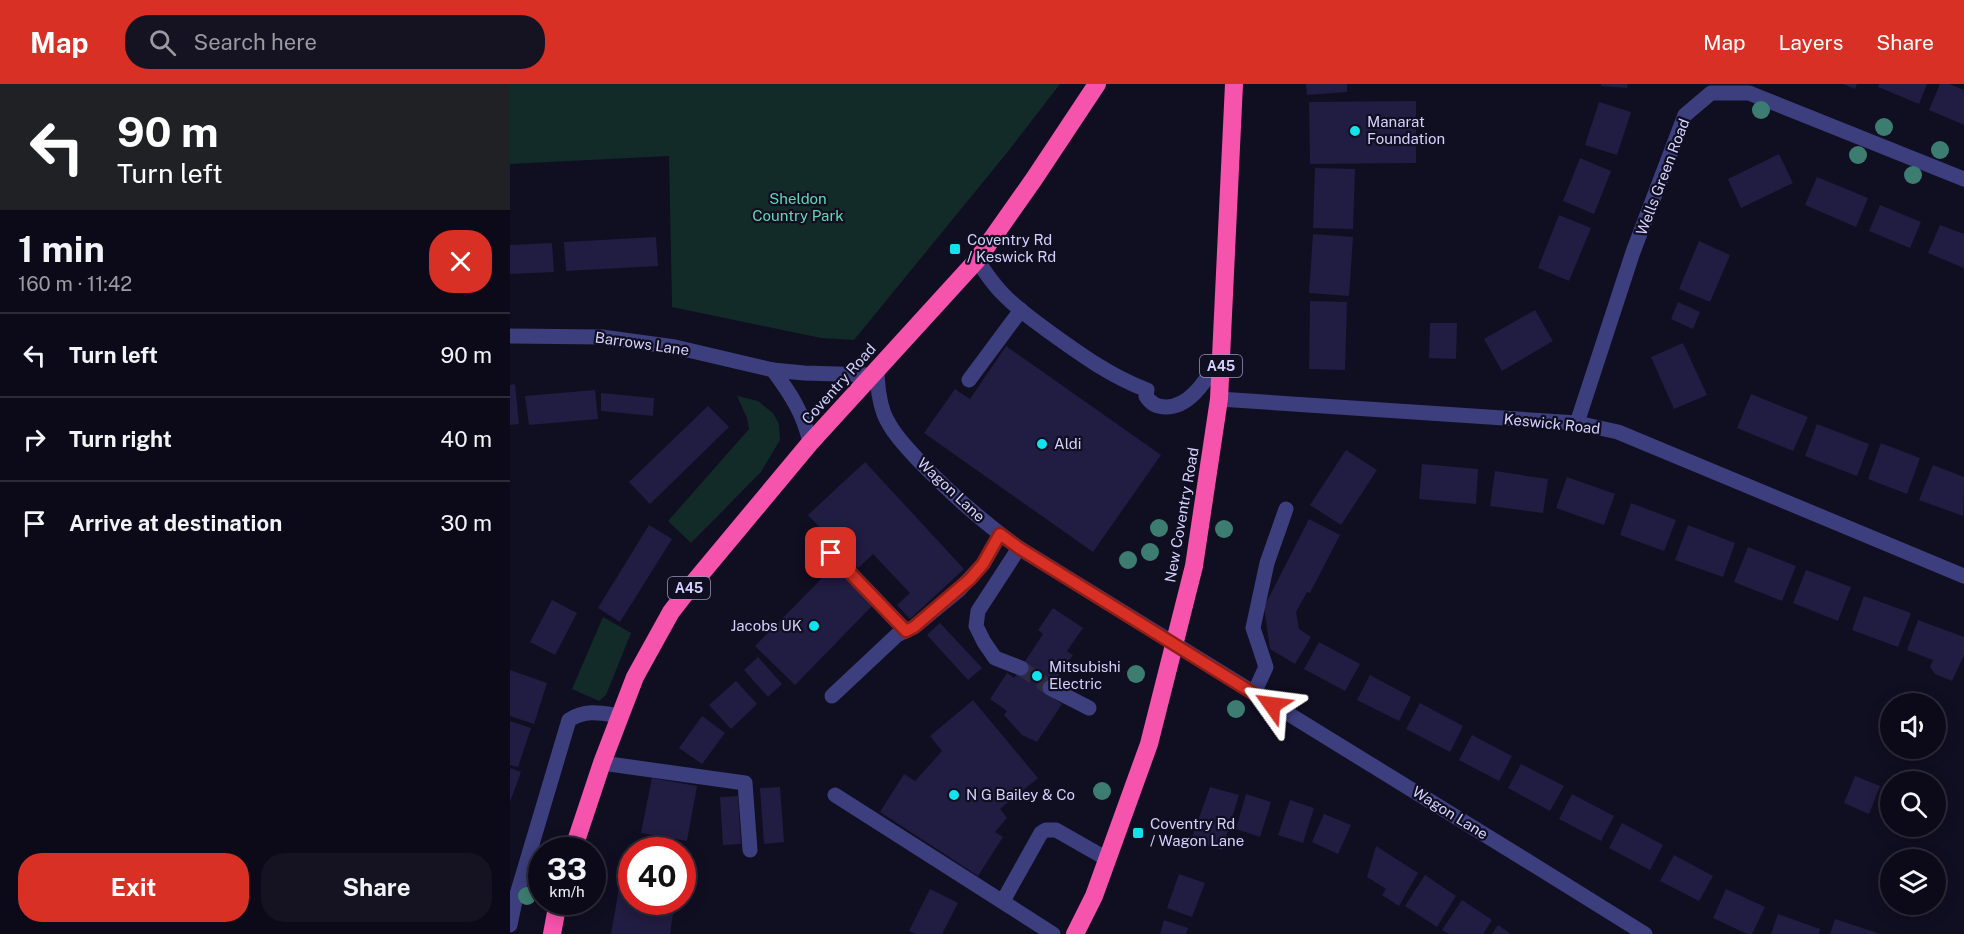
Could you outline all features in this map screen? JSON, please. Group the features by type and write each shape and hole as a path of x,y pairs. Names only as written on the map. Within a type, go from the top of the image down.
{"highway":[{"name":"Coventry Road","path":"577,837 602,763 635,677 671,612 810,443 977,260 1097,84"},
{"name":"New Coventry Road","path":"1075,934 1094,896 1149,744 1194,566 1219,399 1234,84"},
{"path":"552,934 556,915"}],"street":[{"name":"Wells Green Road","path":"1577,423 1633,252 1685,115 1710,88 1749,93 1964,179"},
{"path":"977,260 1002,294 1021,310 1085,358 1125,382 1147,390 1146,396 1149,402 1160,407 1180,405 1199,389 1221,357"},
{"path":"969,380 1021,310"},
{"name":"Barrows Lane","path":"510,336 602,337 675,347 773,370 804,373 874,371"},
{"path":"773,370 799,408 807,427 810,443"},
{"name":"Wagon Lane","path":"874,371 884,414 899,439 963,504 1019,548 1645,934"},
{"name":"Keswick Road","path":"1219,399 1577,423 1618,432 1964,576"},
{"path":"1254,693 1266,667 1254,628 1267,563 1286,509"},
{"path":"832,696 897,635 914,627 970,579 983,564 1000,534"},
{"path":"816,537 906,631"},
{"path":"1019,548 978,611 976,626 995,658 1021,668"},
{"path":"1050,688 1089,708"},
{"path":"510,925 515,901 569,720 578,714 591,711 620,716"},
{"path":"602,763 745,783 750,850"},
{"path":"835,795 1053,934"},
{"path":"1003,902 1041,833 1046,830 1056,830 1107,859"}],"green space":[{"name":"Sheldon Country Park","path":"510,84 1060,84 1006,154 854,340 821,338 672,307 669,156 510,164"},
{"path":"737,396 758,401 773,413 779,424 780,440 761,472 691,543 668,521 749,429 747,418"},
{"path":"603,617 631,633 606,695 599,701 572,689"}],"building":[{"path":"1306,84 1347,84 1347,92 1307,95"},
{"path":"1601,84 1628,84 1627,88 1601,86"},
{"path":"1843,84 1857,84 1855,89"},
{"path":"1879,84 1927,84 1919,104 1878,87"},
{"path":"1940,84 1949,84 1964,90 1964,125 1929,110"},
{"path":"1416,101 1416,163 1310,164 1309,102"},
{"path":"1599,102 1631,112 1617,155 1585,145"},
{"path":"1779,154 1793,183 1741,208 1728,179"},
{"path":"1580,158 1611,171 1594,214 1563,201"},
{"path":"1315,168 1355,169 1353,229 1313,228"},
{"path":"1817,177 1868,198 1856,227 1805,205"},
{"path":"1880,205 1921,222 1910,248 1869,231"},
{"path":"1559,215 1591,228 1569,281 1538,268"},
{"path":"1940,225 1964,234 1964,268 1928,253"},
{"path":"1313,234 1353,237 1349,296 1309,293"},
{"path":"656,237 658,266 566,271 564,242"},
{"path":"1699,241 1730,255 1710,302 1679,289"},
{"path":"552,243 554,272 510,274 510,245"},
{"path":"1310,301 1347,302 1345,370 1309,369"},
{"path":"1678,302 1700,312 1693,329 1671,319"},
{"path":"1535,310 1553,341 1502,371 1484,339"},
{"path":"1430,323 1457,323 1456,359 1429,358"},
{"path":"1683,343 1707,395 1674,409 1651,357"},
{"name":"Aldi","path":"1006,346 1161,455 1093,552 924,433 955,389 970,399"},
{"path":"515,384 519,424 510,425 510,385"},
{"path":"595,390 598,419 529,425 525,396"},
{"path":"601,393 654,398 653,416 601,411"},
{"path":"1751,394 1808,417 1793,451 1737,428"},
{"path":"708,406 729,427 650,504 629,482"},
{"path":"1817,424 1869,444 1857,476 1805,456"},
{"path":"1881,443 1920,458 1907,494 1868,479"},
{"path":"1346,450 1377,470 1341,525 1310,505"},
{"path":"865,462 964,569 910,619 897,605 910,593 873,554 858,568 808,515"},
{"path":"1422,464 1478,469 1476,504 1419,499"},
{"path":"1933,465 1964,477 1963,516 1919,500"},
{"path":"1495,471 1548,479 1543,513 1490,506"},
{"path":"1567,477 1615,494 1604,525 1556,508"},
{"path":"1631,503 1676,520 1664,551 1620,535"},
{"path":"1309,519 1340,535 1310,593 1307,592 1296,612 1299,629 1311,637 1295,664 1270,649 1264,607"},
{"path":"649,525 672,539 620,622 598,608"},
{"path":"1688,525 1735,543 1723,577 1675,560"},
{"path":"1748,547 1796,566 1782,601 1734,582"},
{"name":"Jacobs UK","path":"834,566 873,605 795,685 755,646"},
{"path":"1806,570 1851,587 1838,621 1793,603"},
{"path":"1864,596 1911,613 1898,647 1852,630"},
{"path":"552,600 577,613 555,655 530,642"},
{"name":"Mitsubishi Electric","path":"1053,608 1083,628 1067,651 1073,655 1046,693 1062,704 1037,742 1022,735 1004,715 1007,711 990,699 1007,673 1014,678 1043,634 1038,630"},
{"path":"1918,620 1964,637 1964,655 1952,681 1935,674 1930,667 1933,660 1907,650"},
{"path":"940,623 982,668 968,680 927,635"},
{"path":"1319,642 1360,664 1345,691 1304,669"},
{"path":"758,657 782,684 768,697 744,670"},
{"path":"510,670 547,683 534,724 510,716"},
{"path":"1370,675 1411,697 1399,721 1357,700"},
{"path":"736,681 757,704 731,729 709,705"},
{"name":"N G Bailey & Co","path":"973,700 1038,778 1000,809 1007,818 995,832 1003,837 978,876 880,812 904,774 915,781 942,751 930,736"},
{"path":"1420,703 1463,726 1450,752 1406,729"},
{"path":"702,716 725,733 702,764 679,748"},
{"path":"510,721 531,728 518,767 510,765"},
{"path":"1472,735 1512,756 1499,781 1459,760"},
{"path":"1521,764 1564,786 1550,811 1508,788"},
{"path":"510,768 521,772 510,802"},
{"path":"1855,776 1880,786 1869,814 1844,803"},
{"path":"652,778 697,786 688,837 664,837 641,833"},
{"path":"780,787 784,842 764,844 760,788"},
{"path":"1210,787 1239,795 1222,850 1191,840"},
{"path":"1246,794 1271,802 1260,837 1236,829"},
{"path":"1572,794 1614,816 1601,841 1559,819"},
{"path":"738,796 741,844 723,845 720,797"},
{"path":"1290,800 1314,808 1303,843 1278,835"},
{"path":"1324,814 1351,825 1338,854 1312,842"},
{"path":"1622,823 1663,845 1650,870 1609,848"},
{"path":"1376,846 1418,873 1399,906 1382,895 1386,889 1367,877"},
{"path":"1674,855 1713,876 1699,901 1660,881"},
{"path":"1179,874 1205,883 1192,917 1167,908"},
{"path":"1425,875 1456,896 1437,927 1405,906"},
{"path":"930,889 958,903 942,934 916,934 909,931"},
{"path":"1726,889 1765,907 1752,934 1747,934 1713,918"},
{"path":"618,894 618,915 673,915 670,934 611,934"},
{"path":"1462,900 1492,920 1483,934 1449,934 1442,930"},
{"path":"1778,914 1820,929 1819,934 1771,934"},
{"path":"1835,919 1880,934 1830,934"},
{"path":"1164,920 1188,928 1186,934 1160,934"},
{"path":"1498,925 1511,934 1492,934"}],"tunnel":[{"path":"1021,668 1050,688"}],"place":[{"name":"Manarat Foundation","path":"1355,131"},
{"name":"Coventry Rd / Keswick Rd","path":"955,249"},
{"name":"Aldi","path":"1042,444"},
{"name":"Jacobs UK","path":"814,626"},
{"name":"Mitsubishi Electric","path":"1037,676"},
{"name":"N G Bailey & Co","path":"954,795"},
{"name":"Coventry Rd / Wagon Lane","path":"1138,833"}],"route":[{"path":"831,553 906,631 914,627 970,579 983,564 1000,534 1272,705"}]}
